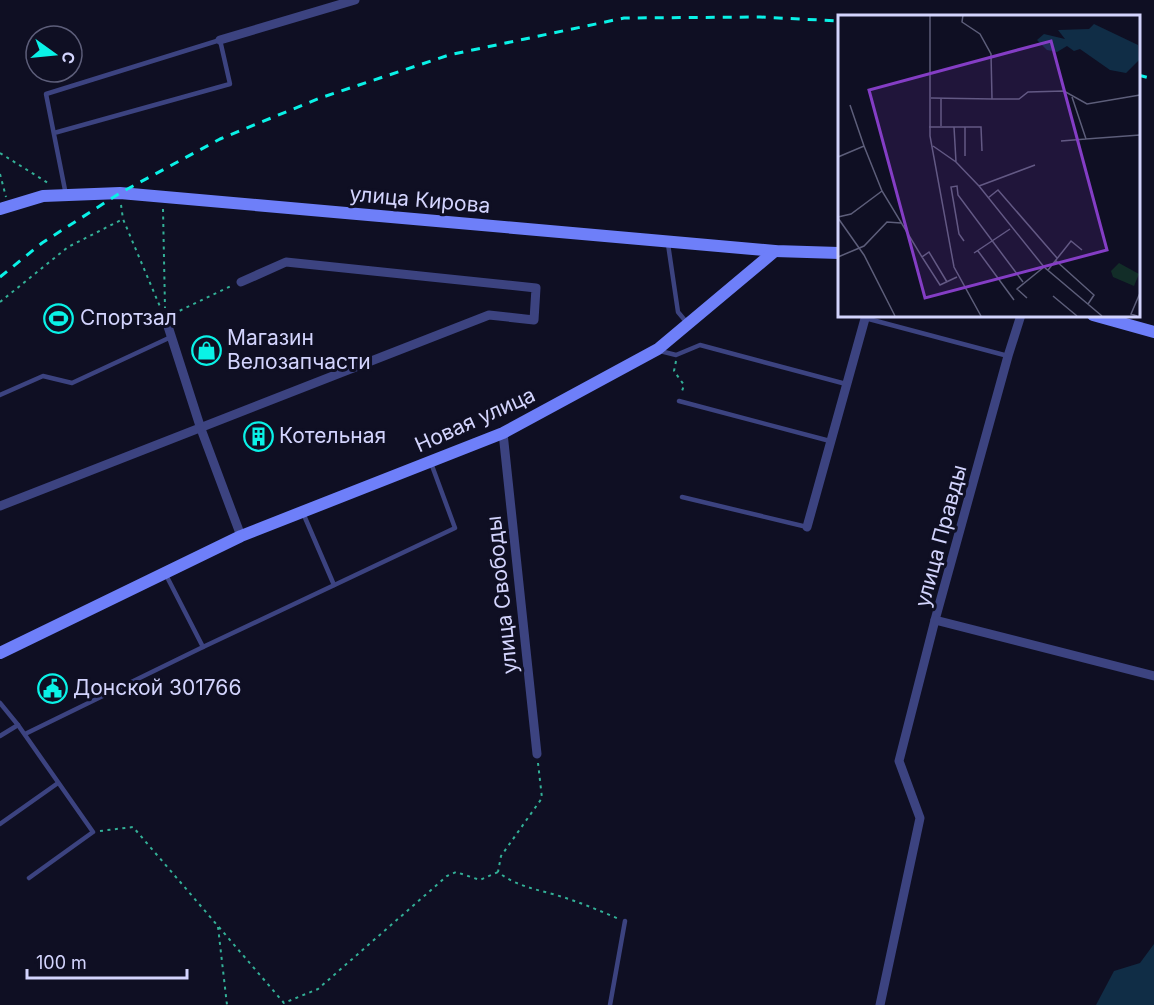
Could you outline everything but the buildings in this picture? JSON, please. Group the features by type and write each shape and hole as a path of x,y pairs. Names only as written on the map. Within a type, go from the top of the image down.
{"main road":[{"name":"улица Кирова","path":"4,208 43,195 120,194 775,251 838,253"},
{"name":"Новая улица","path":"0,653 241,536 503,433 658,349 775,251"},
{"path":"1098,316 1154,332"}],"street":[{"path":"220,40 355,0"},
{"path":"0,506 489,315 534,320 536,288 286,262 241,282"},
{"name":"улица Правды","path":"1021,316 935,620 1154,676"},
{"path":"165,317 201,429 241,536"},
{"path":"807,527 865,317"},
{"name":"улица Свободы","path":"503,433 537,754"},
{"path":"880,1005 920,818 899,761 935,620"}],"lane":[{"path":"54,133 230,84 220,40 46,94 66,195"},
{"path":"668,241 678,312 688,324"},
{"path":"865,317 1008,356"},
{"path":"0,395 43,376 72,383 171,337"},
{"path":"658,349 661,353 676,355 700,345 846,384"},
{"path":"679,401 830,441"},
{"path":"25,734 455,528 430,461"},
{"path":"682,497 807,527"},
{"path":"302,511 334,585"},
{"path":"165,573 203,647"},
{"path":"0,703 25,734 93,832 29,878"},
{"path":"0,736 18,725"},
{"path":"0,824 58,783"},
{"path":"610,1005 625,921"}],"path":[{"path":"0,153 66,195"},
{"path":"0,174 4,208"},
{"path":"120,194 123,219 165,317"},
{"path":"163,197 165,317"},
{"path":"0,302 68,247 123,219"},
{"path":"165,317 241,282"},
{"path":"676,355 674,370 684,385 679,401"},
{"path":"498,872 501,856 542,798 537,754"},
{"path":"93,832 133,827 284,1003 318,989 447,876 456,872 480,879 498,872"},
{"path":"498,872 507,880 531,890 583,903 625,921"},
{"path":"218,927 227,1005"}],"water":[{"path":"1154,944 1154,1005 1096,1005 1114,971 1140,963"}],"railway":[{"path":"0,277 42,243 120,193 220,139 320,98 449,55 624,18 760,17 838,21"},
{"path":"1139,75 1154,79"}],"place":[{"name":"Спортзал","path":"59,318"},
{"name":"Магазин Велозапчасти","path":"206,350"},
{"name":"Котельная","path":"258,436"},
{"name":"Донской 301766","path":"52,688"}]}
